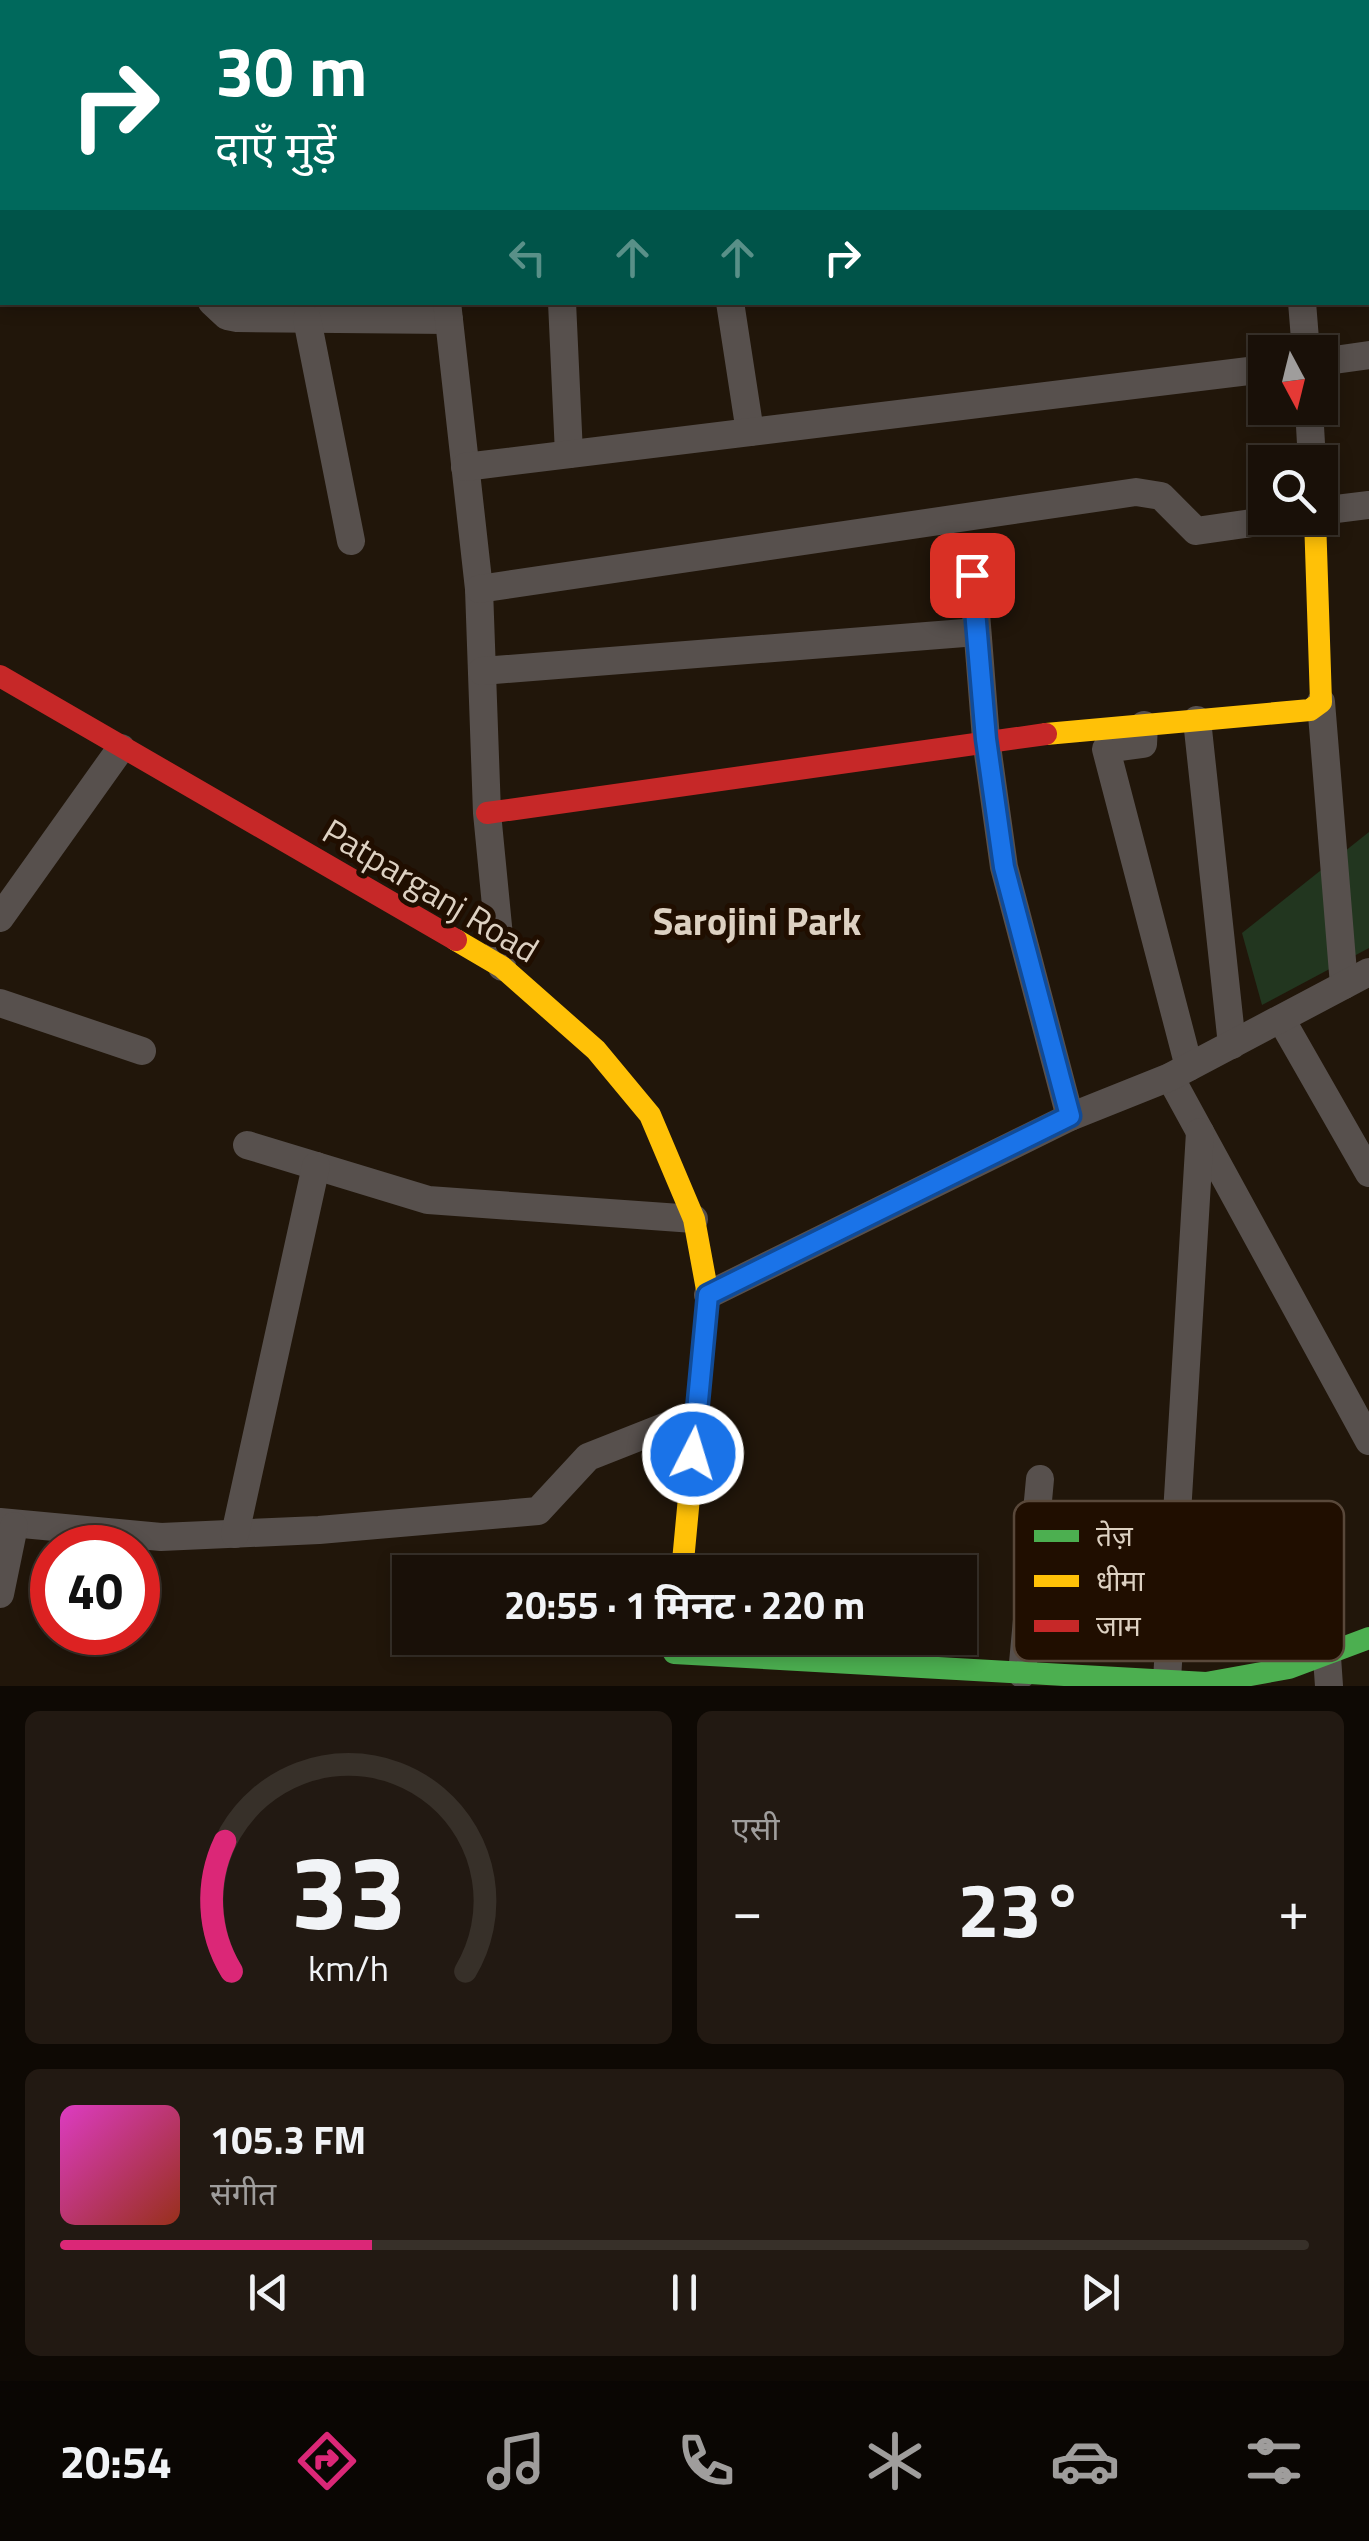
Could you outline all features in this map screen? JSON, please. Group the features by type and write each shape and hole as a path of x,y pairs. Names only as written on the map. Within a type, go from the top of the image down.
{"street":[{"path":"215,305 227,316 237,318 448,311 479,589 486,813 502,967"},
{"path":"562,305 569,454"},
{"path":"730,305 750,432"},
{"path":"1302,305 1305,335"},
{"path":"320,313 351,541"},
{"path":"1338,359 1369,355"},
{"path":"465,467 1248,371"},
{"path":"479,589 1136,492 1161,496 1196,530 1248,523"},
{"path":"1338,508 1369,504"},
{"path":"708,1295 1070,1116 1180,1072 1357,979 1322,702 1316,535"},
{"path":"972,575 986,739 1004,867 1070,1116"},
{"path":"482,671 977,632"},
{"name":"Patparganj Road","path":"0,676 502,967 596,1050 650,1115 694,1219 708,1295 684,1555"},
{"path":"486,813 986,739 1310,710 1322,702"},
{"path":"1197,720 1232,1045"},
{"path":"1144,725 1142,744 1106,749 1180,1072 1200,1132 1369,1442"},
{"path":"0,918 120,748"},
{"path":"0,1003 142,1051"},
{"path":"1281,1019 1369,1173"},
{"path":"1178,1501 1200,1132"},
{"path":"247,1145 428,1200 694,1219"},
{"path":"235,1534 316,1166"},
{"path":"0,1594 7,1524 161,1537 538,1510 588,1457 696,1414"},
{"path":"1038,1501 1040,1479"},
{"path":"1344,1649 1369,1638"},
{"path":"683,1655 839,1674 1022,1674 1206,1684 1260,1678 1314,1661"},
{"path":"1022,1674 1023,1661"},
{"path":"1167,1680 1168,1661"},
{"path":"1327,1661 1328,1686"}],"green space":[{"path":"1369,832 1369,948 1262,1005 1242,933"}],"traffic: fast":[{"path":"1344,1647 1369,1638"},
{"path":"709,1655 1206,1683 1308,1661"}],"traffic: slow":[{"path":"1046,734 1310,710 1321,702 1316,535"},
{"path":"456,940 502,967 596,1050 650,1115 694,1219 708,1295 684,1555"}],"traffic: jam":[{"path":"0,676 456,940"},
{"path":"487,813 1046,734"}],"district":[{"name":"Sarojini Park","path":"757,921"}],"route":[{"path":"693,1454 708,1295 1070,1116 1004,867 986,739 972,575"}]}
